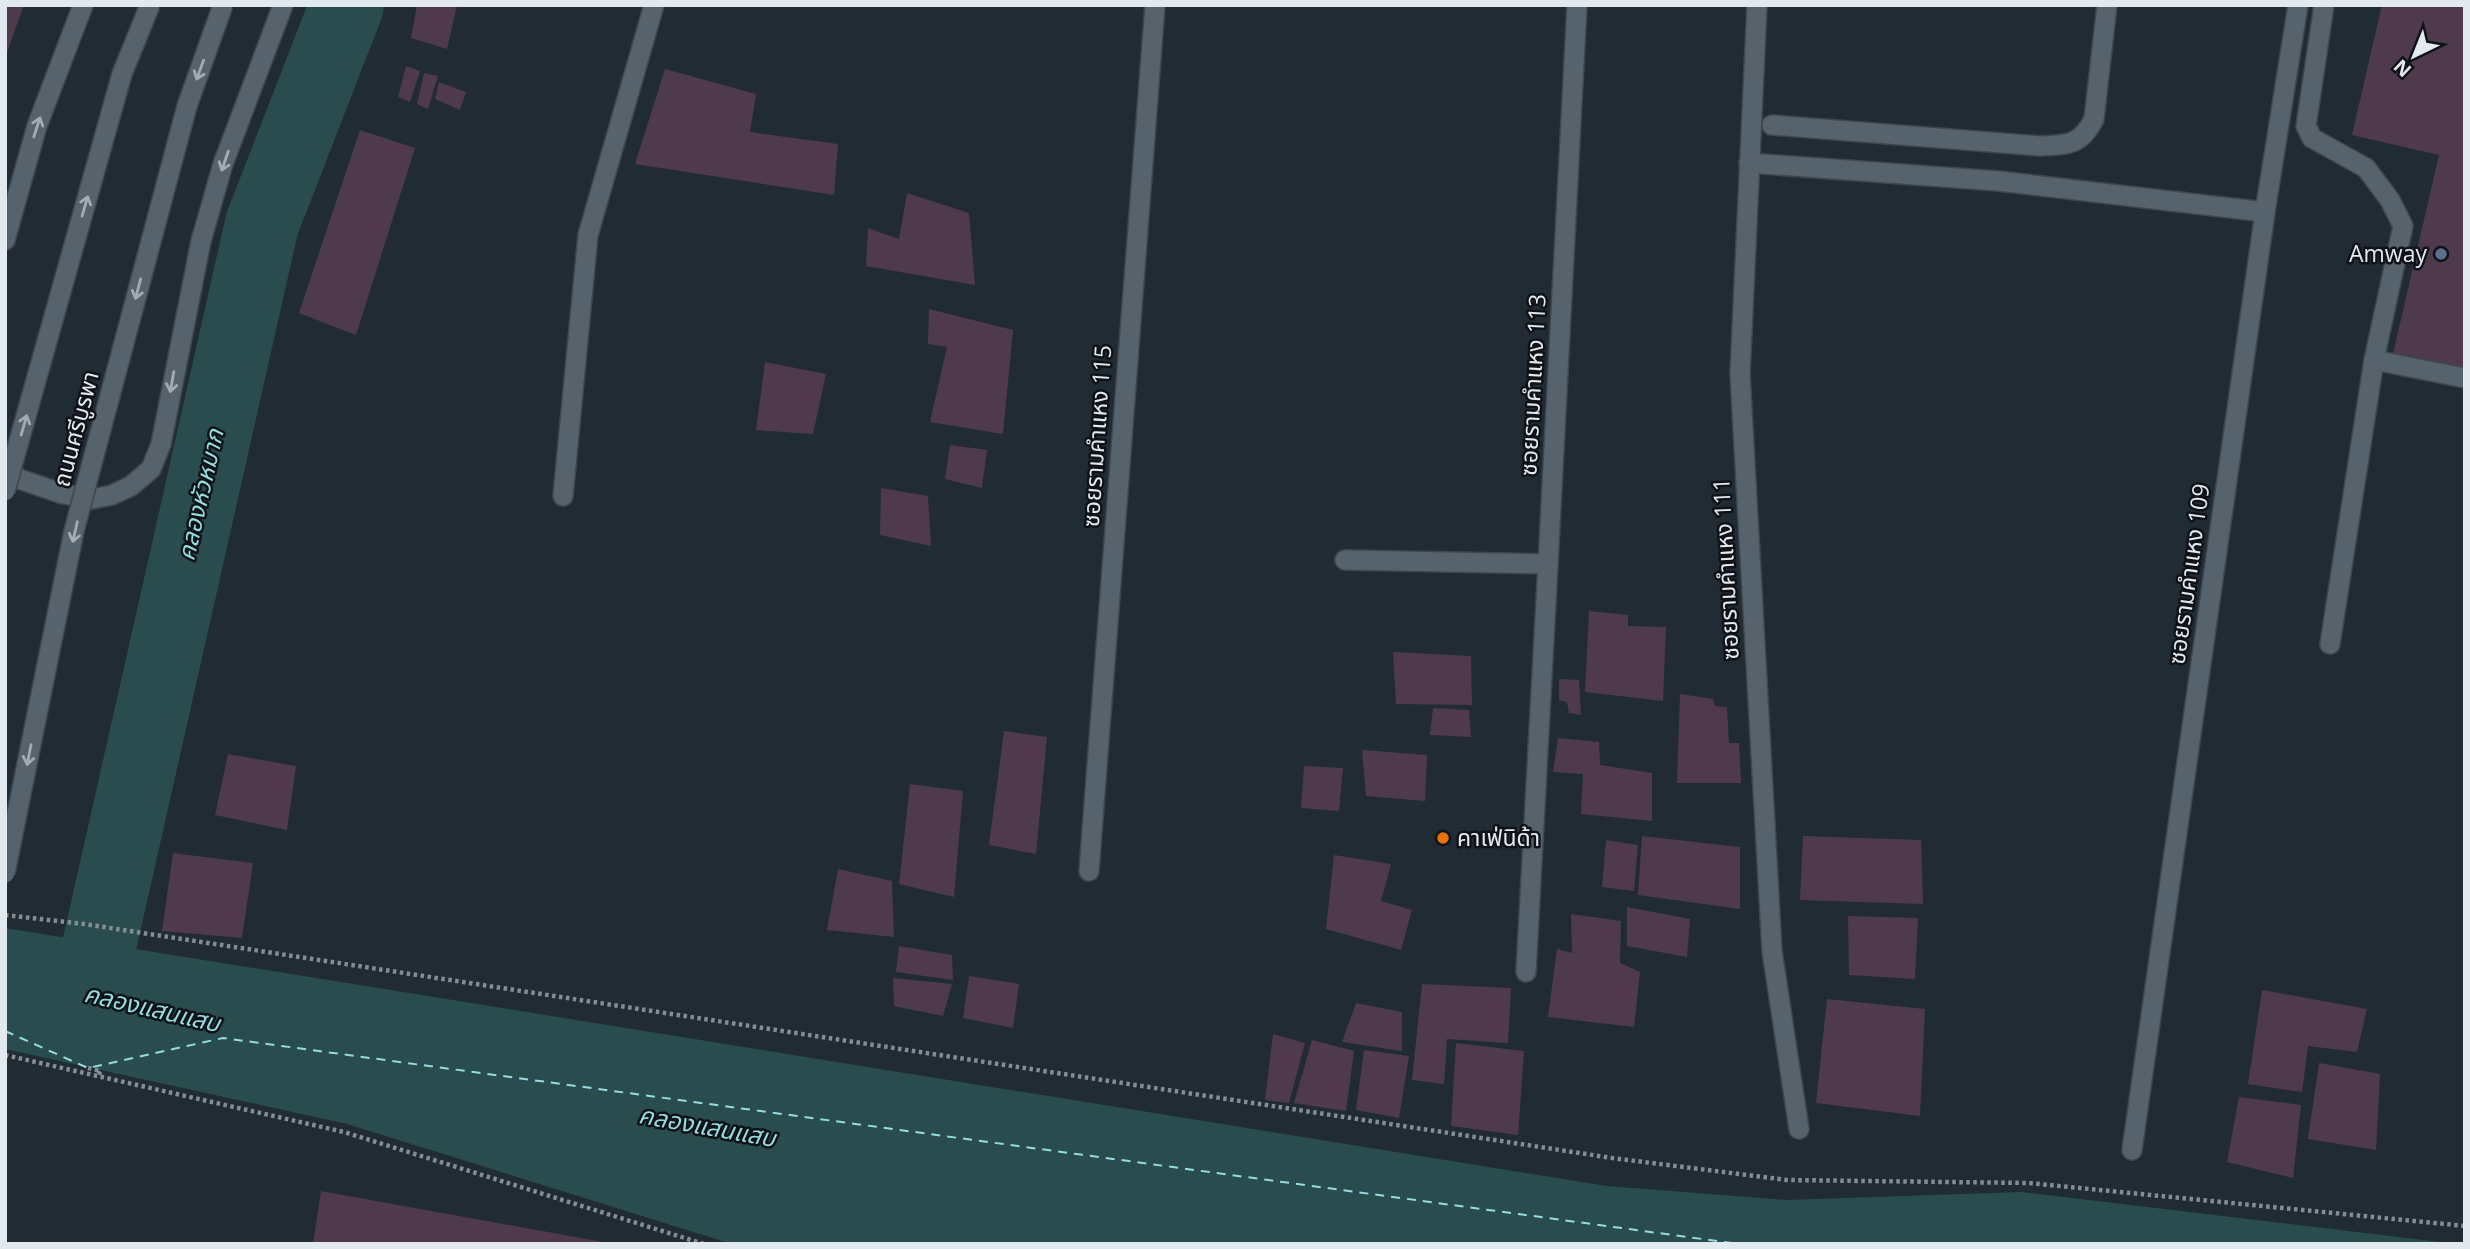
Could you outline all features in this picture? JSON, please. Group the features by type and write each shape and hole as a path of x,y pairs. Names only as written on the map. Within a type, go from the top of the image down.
{"street":[{"path":"5,240 37,126 83,5"},
{"path":"5,491 122,75 150,5"},
{"name":"ถนนศรีบูรพา","path":"5,873 74,531 187,106 223,5"},
{"path":"5,465 19,479 63,494 92,499 112,495 131,486 151,469 161,444 201,242 223,164 283,5"},
{"path":"564,496 588,235 654,5"},
{"name":"ซอยรามคำแหง 115","path":"1089,871 1155,5"},
{"name":"ซอยรามคำแหง 113","path":"1526,972 1577,5"},
{"name":"ซอยรามคำแหง 111","path":"1757,5 1740,374 1772,951 1800,1129"},
{"path":"1772,125 2040,146 2074,143 2088,131 2094,118 2106,5"},
{"name":"ซอยรามคำแหง 109","path":"2132,1150 2265,212 2298,5"},
{"path":"2324,5 2306,126 2312,138 2366,168 2390,200 2403,226 2374,360 2330,644"},
{"path":"1749,163 1998,181 2265,212"},
{"path":"2374,360 2465,378"},
{"path":"1345,560 1548,564"}],"path":[{"path":"5,915 84,924 1625,1160 1787,1180 2029,1183 2465,1226"},
{"path":"5,1055 344,1132 704,1244"},
{"path":"88,1068 101,1071 98,1075"}],"water":[{"name":"คลองแสนแสบ","path":"5,928 1607,1186 1787,1200 2021,1192 2457,1244 732,1244 347,1124 5,1049"}],"building":[{"path":"5,5 24,5 6,55 5,55"},
{"path":"417,5 457,5 447,49 411,38"},
{"name":"Amway","path":"2382,5 2465,5 2465,371 2393,354 2439,155 2352,135"},
{"path":"406,66 420,71 410,102 398,97"},
{"path":"665,69 756,94 750,132 838,144 834,195 635,164"},
{"path":"424,73 438,76 428,109 417,104"},
{"path":"439,82 466,92 460,110 435,99"},
{"path":"360,130 415,148 356,335 299,313"},
{"path":"907,193 969,213 975,285 866,266 868,228 899,239"},
{"path":"929,309 1013,330 1003,434 930,422 947,347 928,344"},
{"path":"765,362 826,374 813,434 756,430"},
{"path":"950,445 987,450 982,488 945,479"},
{"path":"881,488 928,496 931,546 880,535"},
{"path":"1589,611 1628,615 1628,626 1666,627 1663,701 1585,692"},
{"path":"1393,652 1471,656 1472,705 1396,704"},
{"path":"1559,679 1579,680 1581,715 1569,713 1567,702 1559,700"},
{"path":"1680,694 1713,699 1715,706 1727,707 1729,743 1739,743 1741,783 1677,783"},
{"path":"1433,708 1469,710 1471,737 1430,735"},
{"path":"1004,731 1047,737 1036,854 989,845"},
{"path":"1558,738 1599,742 1600,765 1652,773 1652,821 1581,814 1583,774 1553,772"},
{"path":"1362,750 1427,755 1425,801 1366,796"},
{"path":"228,754 296,766 287,830 215,815"},
{"path":"1304,766 1343,768 1339,811 1301,808"},
{"path":"910,784 963,791 954,897 899,884"},
{"path":"1642,836 1740,847 1740,909 1638,895"},
{"path":"1803,836 1921,840 1923,904 1800,900"},
{"path":"1606,840 1638,845 1634,891 1602,887"},
{"path":"173,853 253,863 242,938 162,931"},
{"path":"1334,855 1391,864 1381,901 1412,910 1401,950 1326,929"},
{"path":"838,869 892,881 894,937 827,930"},
{"path":"1627,907 1690,919 1687,957 1627,946"},
{"path":"1571,914 1621,921 1620,963 1640,972 1634,1027 1548,1017 1557,949 1572,953"},
{"path":"1848,916 1918,918 1915,979 1849,975"},
{"path":"899,946 952,955 953,980 896,972"},
{"path":"969,976 1019,984 1013,1028 963,1018"},
{"path":"893,978 952,984 943,1016 894,1006"},
{"path":"1422,984 1511,988 1508,1043 1447,1039 1444,1084 1412,1080"},
{"path":"2262,990 2367,1009 2357,1052 2308,1046 2302,1092 2248,1084"},
{"path":"1827,999 1925,1009 1920,1116 1816,1103"},
{"path":"1356,1003 1402,1012 1402,1051 1342,1042"},
{"path":"1273,1034 1305,1043 1289,1103 1265,1100"},
{"path":"1312,1040 1354,1051 1346,1111 1294,1103"},
{"path":"1456,1043 1524,1051 1518,1135 1451,1126"},
{"path":"1364,1050 1409,1056 1399,1118 1356,1110"},
{"path":"2319,1063 2380,1074 2376,1150 2308,1139"},
{"path":"2239,1097 2301,1105 2293,1178 2227,1162"},
{"path":"321,1191 603,1242 313,1244"}],"waterway":[{"name":"คลองหัวหมาก","path":"88,995 262,224 347,5"}],"ferry route":[{"path":"5,1031 88,1068 223,1038 1739,1244"}],"place":[{"name":"Amway","path":"2441,254"},
{"name":"คาเฟ่นิด้า","path":"1443,838"}]}
